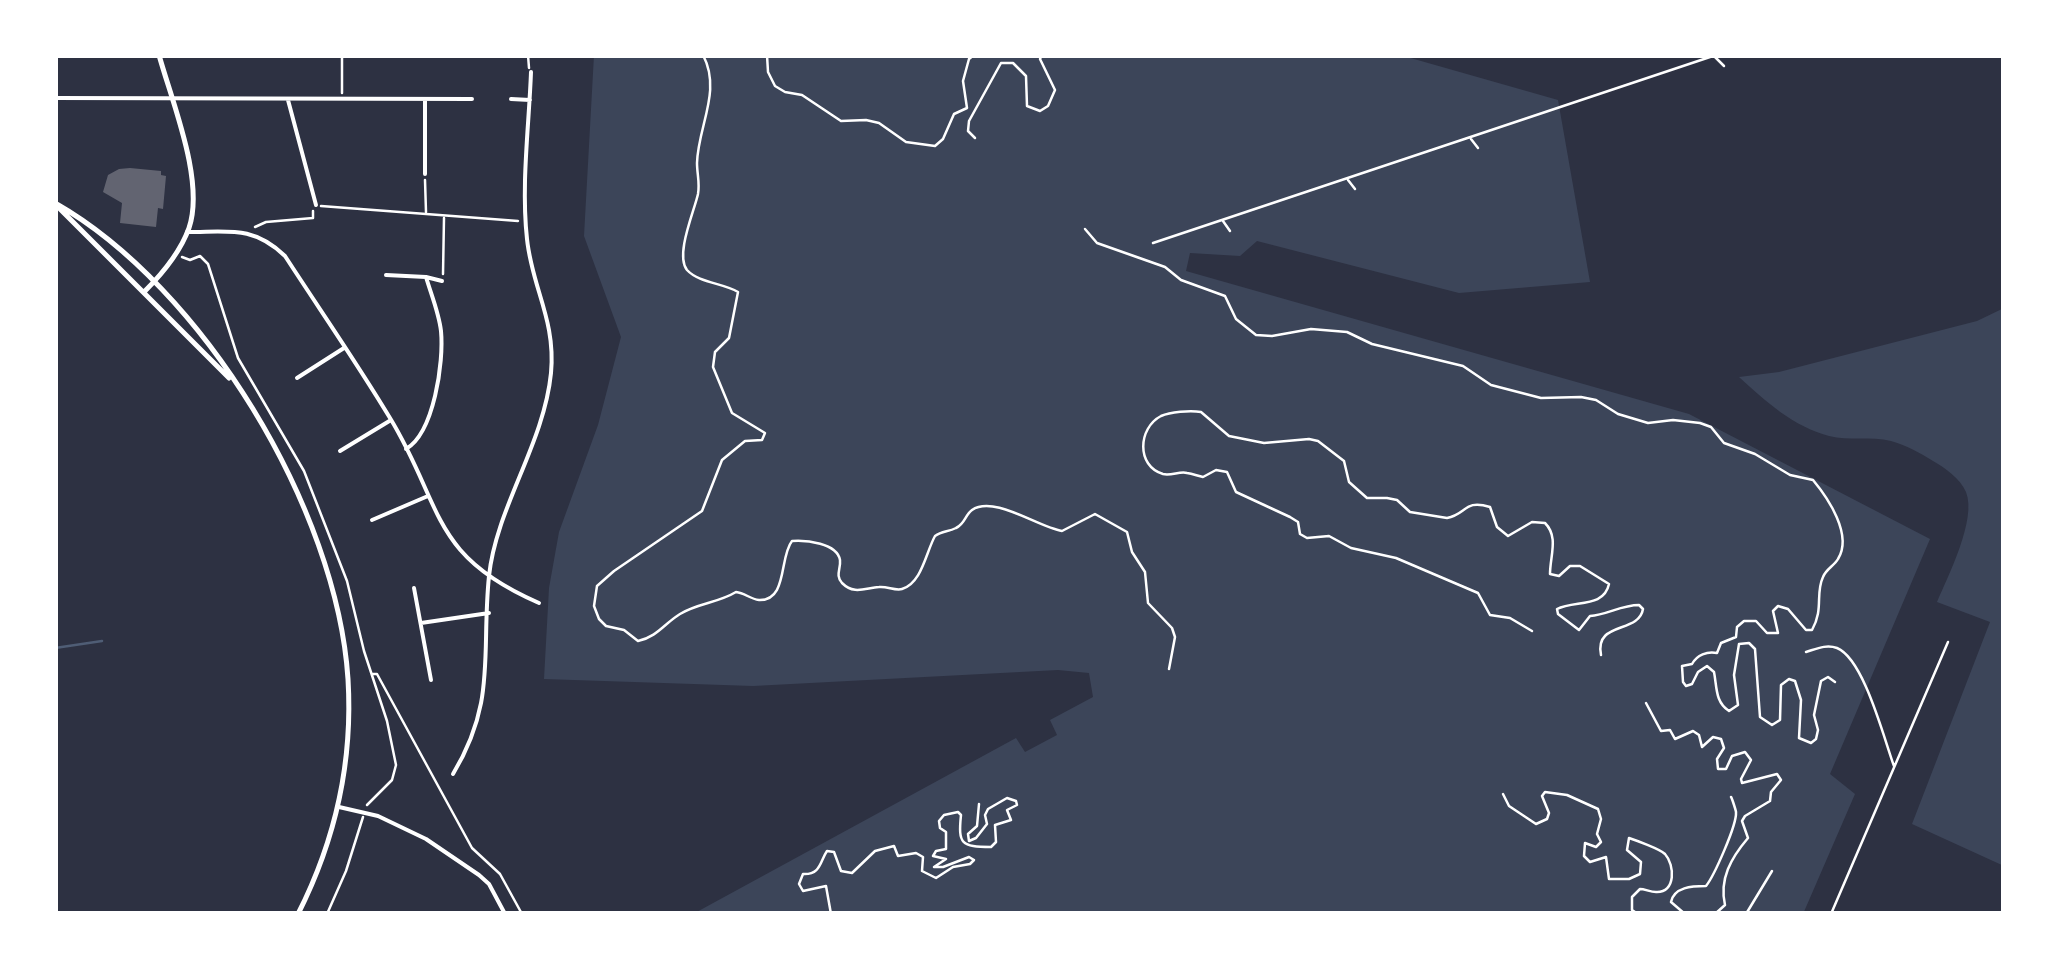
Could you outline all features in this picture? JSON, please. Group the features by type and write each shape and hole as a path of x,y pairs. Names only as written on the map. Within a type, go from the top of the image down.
{"street":[{"path":"145,292 177,254 187,232 192,186 159,55"},
{"path":"453,774 471,744 481,713 486,679 488,577 540,423 550,378 552,335 528,251 526,222 532,72"},
{"path":"55,98 472,99"},
{"path":"425,174 426,99"},
{"path":"511,99 530,100"},
{"path":"288,100 316,206"},
{"path":"55,203 84,220 155,282 207,340 267,434 298,496 332,588 348,676 348,736 338,807 324,857 298,914"},
{"path":"55,203 235,383"},
{"path":"187,232 252,233 285,256 392,420 451,540 488,577 539,603"},
{"path":"386,275 442,281"},
{"path":"406,448 417,443 426,429 442,359 441,328 426,277"},
{"path":"297,378 344,348"},
{"path":"340,451 392,420"},
{"path":"372,520 428,496"},
{"path":"414,588 430,680"},
{"path":"420,623 488,613"},
{"path":"338,807 411,830 480,875 505,914"}],"lane":[{"path":"1153,243 1715,55 1724,66"},
{"path":"1470,138 1478,148"},
{"path":"1347,178 1354,190"},
{"path":"1223,220 1230,232"}],"path":[{"path":"342,55 342,100"},
{"path":"528,55 532,72"},
{"path":"703,55 710,72 708,114 684,262 694,274 738,292 729,338 714,352 714,368 732,413 765,433 762,440 745,441 722,460 702,511 597,586 594,606 599,618 606,626 624,630 638,641 668,627 677,616 736,592 762,600 780,588 785,550 792,542 804,540 838,553 838,575 852,589 900,590 922,570 935,536 958,527 968,512 977,508 1022,514 1035,524 1062,531 1095,514 1126,532 1132,552 1145,572 1148,604 1172,628 1175,636 1169,669"},
{"path":"767,55 768,72 784,92 802,95 841,121 879,123 906,142 936,146 944,139 954,114 968,108 964,81 969,59 974,55"},
{"path":"975,138 968,131 969,121 1001,64 1013,63 1026,76 1028,106 1040,111 1048,106 1055,90 1042,55"},
{"path":"425,174 426,214"},
{"path":"252,233 256,225 266,222 314,218 312,207 316,206 526,222"},
{"path":"443,273 444,216"},
{"path":"1085,229 1097,243 1165,267 1181,280 1226,296 1236,320 1256,335 1311,330 1348,332 1372,344 1463,366 1491,386 1541,398 1596,400 1618,414 1648,422 1673,420 1711,428 1724,443 1818,484 1841,529 1839,558 1824,573 1821,608 1812,630 1806,630 1788,609 1778,606 1773,610 1778,633 1767,633 1756,621 1744,621 1737,627 1736,636 1721,643 1717,653 1710,652 1682,666 1682,682 1686,686 1692,684 1698,672 1707,666 1714,672 1718,701 1729,710 1738,705 1734,675 1739,644 1749,643 1756,649 1760,717 1772,724 1780,720 1781,685 1789,679 1795,682 1801,700 1799,738 1811,743 1818,730 1814,715 1821,681 1828,677 1834,682"},
{"path":"177,254 186,259 200,256 208,264 238,358 304,471 347,581 387,721 396,765 392,780 368,804 346,871 326,914"},
{"path":"1532,631 1510,618 1490,614 1478,593 1396,558 1351,548 1330,536 1307,538 1300,534 1298,522 1236,492 1227,472 1216,470 1203,477 1186,472 1165,475 1152,468 1142,448 1155,421 1164,414 1192,410 1239,439 1318,441 1344,461 1350,482 1363,495 1397,500 1410,512 1447,518 1454,517 1468,504 1480,504 1490,507 1497,527 1508,536 1532,522 1545,523 1552,532 1550,574 1559,576 1570,566 1580,566 1609,584 1603,596 1593,602 1562,605 1558,614 1579,630 1590,616 1631,605 1644,610 1638,622 1616,627 1604,636 1602,656"},
{"path":"1831,914 1948,642"},
{"path":"1806,652 1828,646 1838,648 1853,663 1894,768"},
{"path":"371,674 377,674 472,848 500,874 522,914"},
{"path":"1646,703 1661,732 1670,730 1678,740 1693,731 1699,735 1702,747 1713,736 1721,739 1724,748 1717,759 1718,769 1726,769 1732,756 1745,752 1751,760 1742,782 1770,774 1777,774 1780,780 1770,801 1744,816 1748,838 1724,878 1725,905 1715,914"},
{"path":"1504,794 1510,806 1536,824 1548,820 1542,796 1545,792 1568,795 1598,809 1601,819 1597,834 1601,842 1596,846 1584,843 1584,856 1590,862 1606,858 1607,877 1611,880 1640,874 1641,862 1626,850 1628,838 1664,853 1672,877 1667,888 1656,892 1640,890 1632,897 1632,910 1638,914"},
{"path":"1685,914 1671,902 1672,897 1690,886 1706,886 1715,874 1723,847 1734,830 1736,812 1732,797"},
{"path":"830,914 826,886 801,890 799,884 803,874 822,866 827,850 834,852 841,871 852,874 875,851 894,846 898,856 916,853 923,857 922,871 932,878 974,860 969,856 934,867 946,859 933,856 947,845 946,832 938,821 958,812 960,840 970,846 991,848 996,842 995,825 1011,820 1006,810 1017,805 1007,798 988,809 988,824 969,841 968,834 977,826 979,804"},
{"path":"1746,914 1772,872"}],"shaded area":[{"path":"594,55 1400,55 1558,100 1590,282 1459,293 1257,241 1240,256 1190,253 1186,271 1689,414 1930,539 1830,774 1855,794 1803,914 693,914 1016,738 1025,752 1057,735 1050,720 1093,697 1089,673 1058,670 753,686 544,679 549,588 559,532 598,425 621,337 584,236"},
{"path":"2004,308 2004,866 1912,824 1990,622 1937,602 1965,532 1966,492 1942,467 1902,445 1837,437 1792,420 1739,377 1779,372 1977,321"}],"building":[{"path":"130,168 161,171 166,176 163,209 158,208 156,227 120,223 122,203 103,192 108,175"}],"waterway":[{"path":"55,648 102,641"}]}
